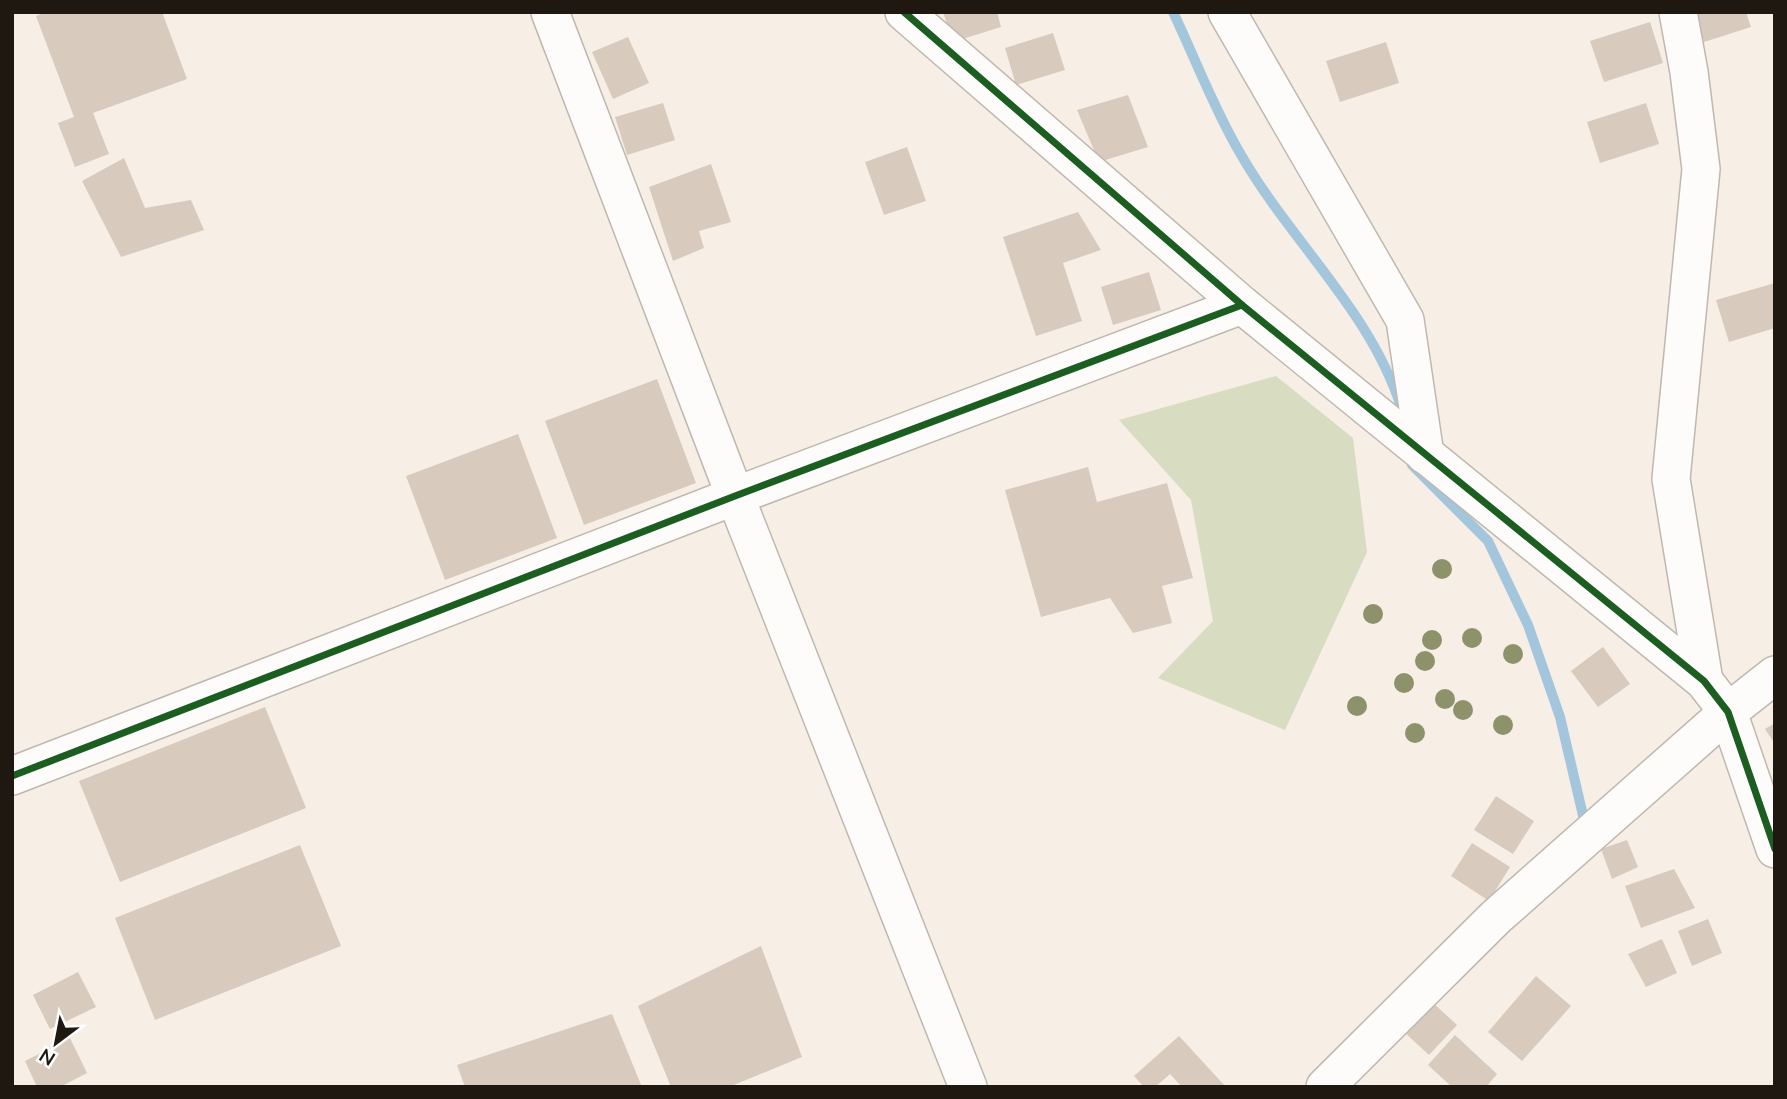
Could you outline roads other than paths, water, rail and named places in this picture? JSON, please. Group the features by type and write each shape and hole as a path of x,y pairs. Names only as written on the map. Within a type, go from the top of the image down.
{"street":[{"path":"550,12 734,496 968,1087"},
{"path":"904,12 1242,305 1704,681 1728,712 1775,849"},
{"path":"1227,12 1405,320 1411,443"},
{"path":"1678,12 1689,72 1701,169 1671,479 1704,681"},
{"path":"12,776 734,496 1242,305"},
{"path":"1325,1087 1496,916 1728,712 1775,675"}],"waterway":[{"path":"1173,12 1240,153 1282,216 1351,309 1388,374 1402,410"},
{"path":"1412,465 1488,541 1528,625 1560,717 1585,824"}]}
